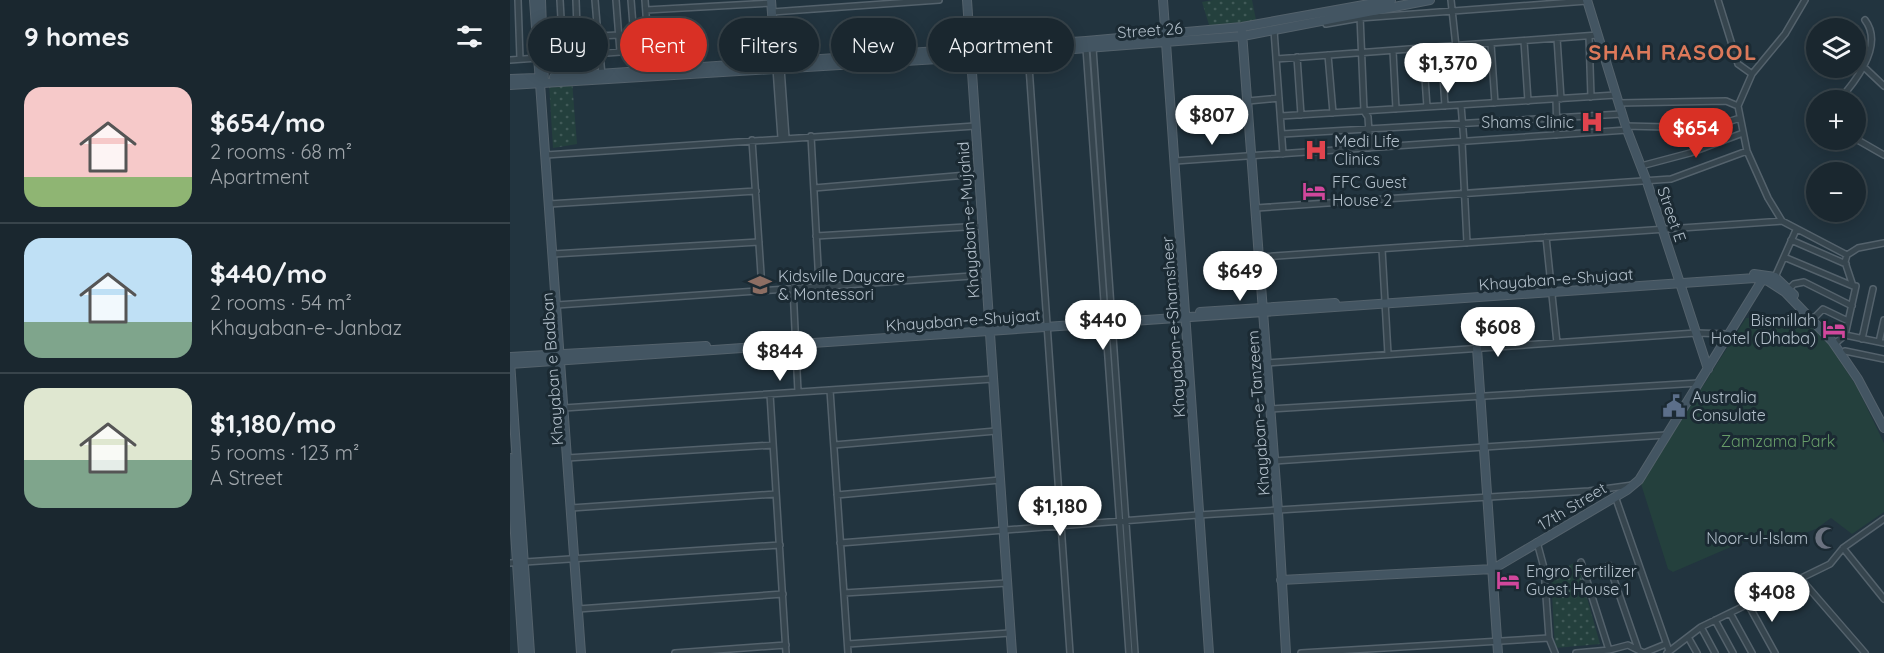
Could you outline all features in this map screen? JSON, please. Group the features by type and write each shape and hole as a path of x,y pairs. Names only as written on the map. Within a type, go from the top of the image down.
{"main road":[{"path":"534,0 536,18"},
{"path":"541,0 541,18"},
{"name":"Khayaban-e-Mujahid","path":"967,0 968,18"},
{"name":"Khayaban-e-Shamsheer","path":"1163,0 1209,653"},
{"name":"Street 26","path":"1074,43 1167,34 1274,31 1391,0"},
{"name":"Street 26","path":"1074,48 1167,43 1242,32 1359,9 1430,0"},
{"path":"773,1 775,18"},
{"name":"Street E","path":"1587,1 1626,128 1664,231 1708,369"},
{"name":"Khayaban-e-Tanzeem","path":"1242,32 1264,310 1286,653"},
{"name":"Street 26","path":"819,62 928,55"},
{"name":"Street 26","path":"510,85 542,80 719,69"},
{"name":"Khayaban e Badban","path":"541,72 583,653"},
{"name":"Street 26","path":"602,76 634,72"},
{"name":"Khayaban-e-Mujahid","path":"971,72 1012,653"},
{"name":"Street 26","path":"510,79 542,80"},
{"name":"Khayaban-e-Shujaat","path":"1764,277 1785,292 1838,349 1884,425"},
{"name":"17th Street","path":"1281,580 1493,569 1634,485 1764,277"},
{"name":"Khayaban-e-Shujaat","path":"510,364 563,358 1681,281 1775,277 1789,289 1845,351 1884,425"},
{"path":"1477,348 1498,653"},
{"path":"510,357 517,563 530,653"},
{"name":"Khayaban-e-Shujaat","path":"510,357 563,358"},
{"path":"510,458 523,653"}],"street":[{"path":"518,0 520,59"},
{"path":"560,0 561,18"},
{"path":"576,0 577,18"},
{"path":"595,0 598,36 619,35"},
{"path":"608,53 620,52 616,0"},
{"path":"631,0 632,18"},
{"path":"645,0 646,18"},
{"path":"671,0 671,8"},
{"path":"775,11 939,0"},
{"path":"1451,0 1456,46"},
{"path":"1718,0 1738,64 1752,74"},
{"path":"1805,0 1785,34 1752,74 1738,106 1747,151 1768,198 1782,221 1847,255"},
{"path":"645,10 773,1"},
{"path":"1370,148 1368,117 1364,111 1359,9 1452,12 1587,1"},
{"path":"1866,22 1875,36 1866,69 1884,86"},
{"path":"1274,31 1284,154"},
{"path":"1276,58 1598,35"},
{"path":"1589,36 1591,97"},
{"path":"1557,38 1559,99 1556,117 1557,135"},
{"path":"1524,41 1528,101"},
{"path":"1491,44 1495,103"},
{"path":"1090,48 1110,321 1129,653"},
{"path":"1441,48 1445,106"},
{"path":"1423,49 1427,107"},
{"path":"1393,51 1396,109"},
{"path":"1328,55 1333,113"},
{"path":"1297,57 1301,115"},
{"path":"510,60 528,59"},
{"path":"602,72 602,76"},
{"path":"779,72 784,138"},
{"path":"1029,72 1045,325 1070,653"},
{"path":"1848,90 1858,78"},
{"path":"1281,116 1591,97 1726,101 1738,106"},
{"path":"1248,101 1279,98"},
{"path":"1461,105 1467,243"},
{"path":"1282,134 1622,114"},
{"path":"1175,161 1252,154 1284,154 1463,142 1626,128 1709,128 1740,118"},
{"path":"547,155 975,126"},
{"path":"1641,166 1690,153 1743,133"},
{"path":"811,136 819,285"},
{"path":"752,140 762,289"},
{"path":"1866,145 1884,155"},
{"path":"1256,208 1465,192 1647,182 1671,179 1747,151"},
{"path":"814,188 979,174"},
{"path":"551,204 756,191"},
{"path":"1260,257 1664,231 1782,221"},
{"path":"816,236 982,226"},
{"path":"1775,277 1796,230"},
{"path":"1546,237 1557,343"},
{"path":"1791,240 1846,264"},
{"path":"555,254 759,242"},
{"path":"1847,255 1858,248 1884,243"},
{"path":"1382,249 1388,354"},
{"path":"1837,342 1845,335 1856,286 1853,286 1846,264 1847,255"},
{"path":"1784,257 1853,286"},
{"path":"559,304 986,275"},
{"path":"1789,289 1794,284 1804,282 1852,306"},
{"path":"793,287 798,392"},
{"path":"1862,339 1873,289"},
{"path":"1815,318 1823,309 1848,321"},
{"path":"1845,335 1882,342 1884,320"},
{"path":"1267,363 1696,333 1729,334"},
{"path":"1845,351 1884,359"},
{"path":"566,407 993,379"},
{"path":"1270,409 1699,383"},
{"path":"830,390 848,653"},
{"path":"770,394 786,653"},
{"path":"834,445 996,431"},
{"path":"1274,461 1666,435"},
{"path":"569,458 773,445"},
{"path":"837,495 1000,480"},
{"path":"840,543 1198,515 1589,492 1634,485"},
{"path":"573,508 776,494"},
{"path":"1615,496 1666,644 1672,651 1701,627 1830,564 1843,548 1884,519"},
{"path":"1122,521 1136,653"},
{"path":"1537,542 1544,568 1548,638 1555,653"},
{"path":"517,563 780,544"},
{"path":"1843,548 1884,599"},
{"path":"1581,562 1609,650"},
{"path":"1609,565 1638,649"},
{"path":"1800,578 1865,653"},
{"path":"844,593 1007,583"},
{"path":"580,609 783,594"},
{"path":"1748,604 1775,653"},
{"path":"1730,613 1752,653"},
{"path":"1715,620 1733,653"},
{"path":"1701,627 1715,653"},
{"path":"848,644 1010,633"},
{"path":"1688,637 1697,653"},
{"path":"1301,653 1548,638"},
{"path":"1576,653 1609,650 1628,645 1644,653 1666,644"},
{"path":"675,653 786,645"}],"green space":[{"path":"1252,0 1256,20 1210,28 1202,2"},
{"path":"572,81 577,144 553,148 549,83"},
{"name":"Zamzama Park","path":"1798,313 1830,346 1857,387 1884,443 1884,512 1852,534 1831,518 1816,529 1780,542 1775,534 1752,543 1750,541 1740,543 1673,572 1668,569 1641,484 1746,318 1771,315 1794,319"},
{"path":"1577,562 1600,644 1555,648 1551,576 1553,572"}],"place":[{"name":"Shams Clinic","path":"1592,122"},
{"name":"Medi Life Clinics","path":"1316,150"},
{"name":"FFC Guest House 2","path":"1314,191"},
{"name":"Kidsville Daycare & Montessori","path":"760,285"},
{"name":"Bismillah Hotel (Dhaba)","path":"1834,329"},
{"name":"Australia Consulate","path":"1674,406"},
{"name":"Noor-ul-Islam","path":"1826,538"},
{"name":"Engro Fertilizer Guest House 1","path":"1508,580"}],"district":[{"name":"SHAH RASOOL","path":"1673,52"}]}
